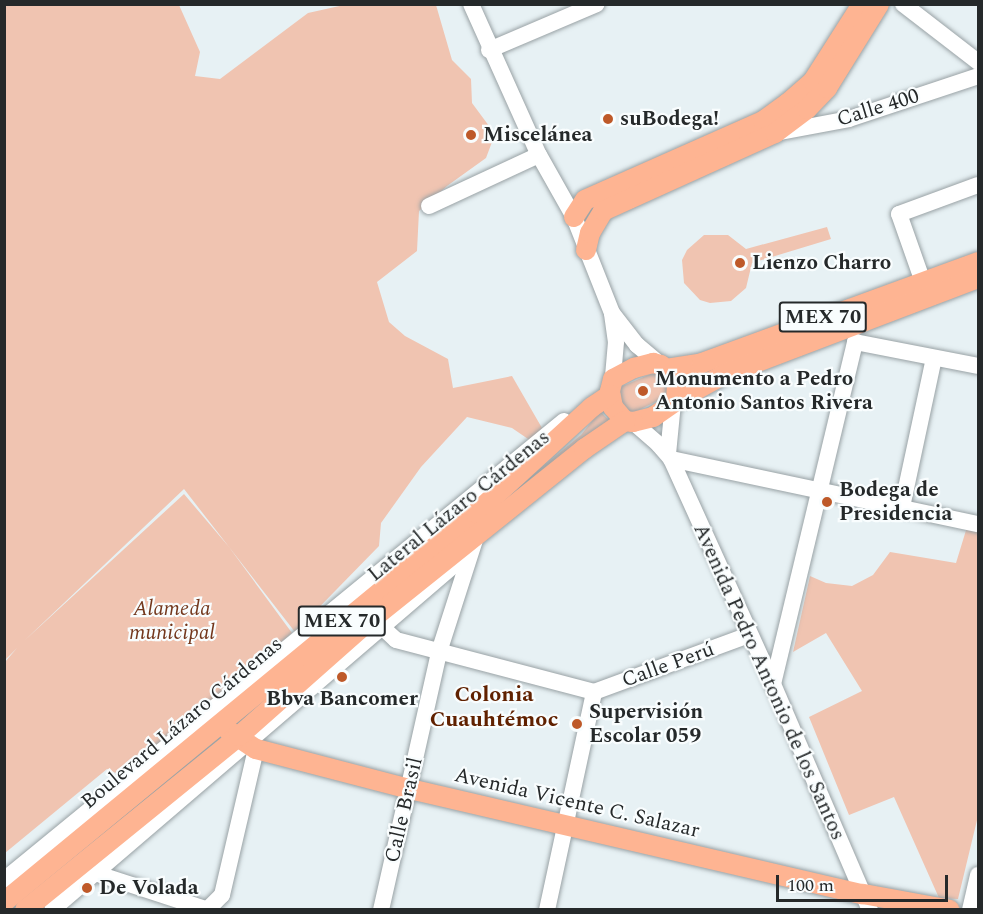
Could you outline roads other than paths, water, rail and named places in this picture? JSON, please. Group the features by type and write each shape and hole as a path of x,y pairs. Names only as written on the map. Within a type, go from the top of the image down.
{"main road":[{"path":"574,217 585,200 763,121 788,103 813,81 862,4"},
{"path":"586,250 590,233 603,211 775,133 807,109 827,88 879,4"},
{"name":"MEX 70","path":"611,387 634,368 653,363 664,367 702,363 978,262"},
{"name":"MEX 70","path":"632,423 653,417 707,381 851,334 978,278"},
{"path":"664,367 672,372 677,385 674,402"},
{"path":"611,387 613,407 632,423"},
{"name":"Boulevard Lázaro Cárdenas","path":"4,902 84,860 219,726 347,616 478,532 611,387"},
{"name":"Boulevard Lázaro Cárdenas","path":"25,909 84,860 247,743 362,627 478,532 584,449 632,423"},
{"name":"Avenida Vicente C. Salazar","path":"219,726 247,743 410,789 566,823 866,902 940,909"}],"street":[{"path":"471,4 489,50 539,155 574,217 612,313 616,342 611,387"},
{"path":"489,50 597,4"},
{"path":"903,4 978,62"},
{"name":"Calle 400","path":"775,133 849,119 978,76"},
{"path":"429,206 539,155"},
{"path":"923,282 899,214 978,185"},
{"path":"612,313 637,345 664,367"},
{"path":"773,684 818,491 851,334 934,358 978,366"},
{"path":"902,507 934,358"},
{"name":"Lateral Lázaro Cárdenas","path":"4,880 571,415 611,387"},
{"path":"669,457 674,402"},
{"path":"632,423 669,457 978,524"},
{"name":"Avenida Pedro Antonio de los Santos","path":"669,457 773,684 866,902"},
{"name":"Lateral Lázaro Cárdenas","path":"247,743 382,627 478,532"},
{"name":"Calle Brasil","path":"381,909 410,789 439,652 478,532"},
{"name":"Calle Perú","path":"382,627 396,640 594,692 749,635"},
{"path":"547,909 594,692"},
{"path":"52,909 84,860 208,909 222,894 247,743"},
{"path":"970,909 978,875"}],"place":[{"name":"suBodega!","path":"608,119"},
{"name":"Miscelánea","path":"471,135"},
{"name":"Lienzo Charro","path":"740,263"},
{"name":"Monumento a Pedro Antonio Santos Rivera","path":"643,391"},
{"name":"Bodega de Presidencia","path":"827,502"},
{"name":"Bbva Bancomer","path":"342,677"},
{"name":"Supervisión Escolar 059","path":"577,724"},
{"name":"De Volada","path":"87,888"}],"district":[{"name":"Colonia Cuauhtémoc","path":"494,706"}],"park label":[{"name":"Alameda municipal","path":"172,621"}]}
